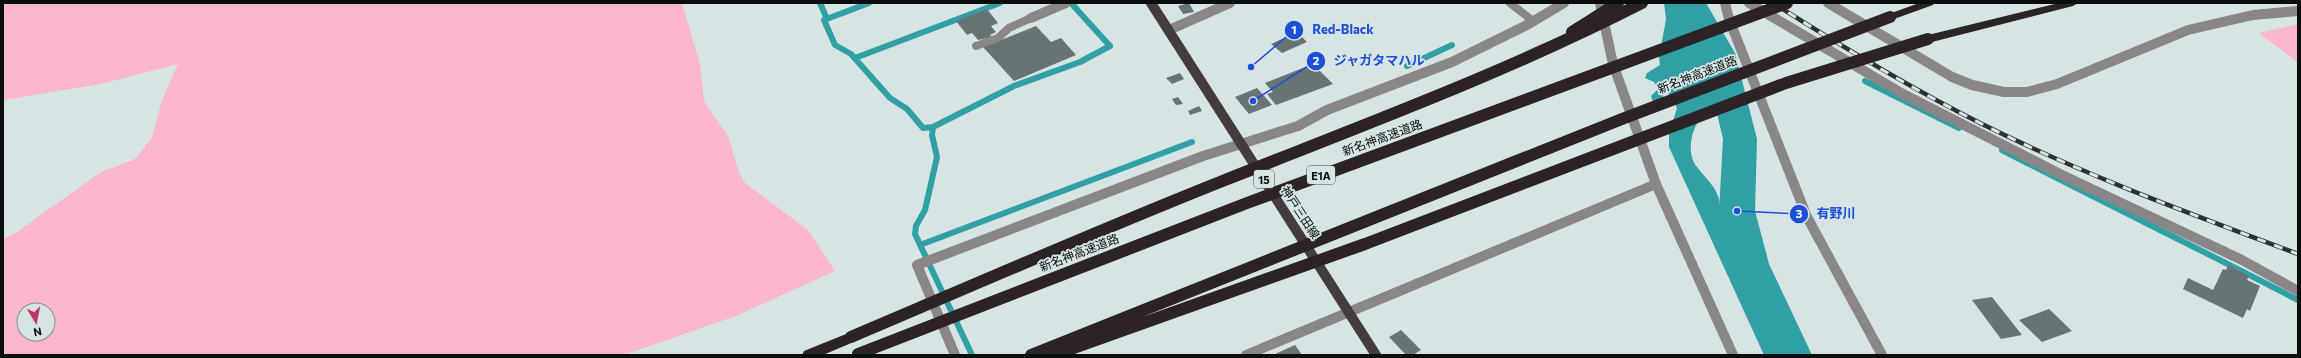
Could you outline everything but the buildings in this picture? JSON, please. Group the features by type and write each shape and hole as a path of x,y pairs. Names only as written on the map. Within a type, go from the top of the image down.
{"highway":[{"path":"1520,64 1618,3"},
{"path":"809,355 1165,204 1520,64 1597,27 1642,3"},
{"name":"新名神高速道路","path":"856,354 1247,203 1788,3"},
{"name":"新名神高速道路","path":"1031,355 1622,118 1929,3"},
{"path":"1054,355 1372,241 1786,83 2041,3"},
{"path":"1928,39 2073,3"}],"main road":[{"name":"神戸三田線","path":"1151,3 1350,312 1376,355"}],"street":[{"path":"1031,18 1066,3"},
{"path":"1169,30 1230,3"},
{"path":"955,355 917,265 1134,181 1220,150 1314,119 1327,110 1452,62 1534,21 1564,3"},
{"path":"1600,3 1613,64 1656,184 1733,355"},
{"path":"1725,3 1729,19 1807,217 1882,355"},
{"path":"1749,3 1903,94 2062,175 2242,260 2298,291"},
{"path":"1828,3 1952,77 1972,85 2004,92 2027,92 2057,84 2188,30 2253,15 2298,11"},
{"path":"1246,355 1656,184"}],"lane":[{"path":"1510,3 1534,21"},
{"path":"976,46 998,38 1009,28 1031,18"}],"shaded area":[{"path":"3,3 682,3 700,64 704,101 728,136 740,175 746,184 808,230 835,271 736,316 624,355 3,355 3,239 14,234 101,172 135,159 152,137 162,100 178,64 101,84 3,100"},
{"path":"2298,24 2298,63 2259,33"}],"water":[{"path":"1664,3 1705,3 1726,60 1731,82 1736,88 1722,92 1724,102 1699,121 1693,131 1691,144 1692,157 1697,167 1715,190 1720,206 1777,330 1792,355 1764,355 1669,147 1669,134 1677,108 1666,89 1663,93 1663,99 1653,102 1651,96 1658,89 1654,82 1645,78 1647,73 1660,65 1659,57 1666,19"}],"waterway":[{"path":"820,3 827,19"},
{"path":"827,19 869,3"},
{"path":"855,58 1000,3"},
{"path":"933,127 1014,86 1080,62 1110,46 1071,3"},
{"path":"1691,3 1719,53 1740,139 1737,211 1750,264 1792,355"},
{"path":"827,19 824,20 835,45 851,54 890,98 907,109 923,128 933,127"},
{"path":"1407,66 1452,45"},
{"path":"1865,81 1959,128"},
{"path":"920,245 915,234 916,226 925,210 937,157 932,135 933,127"},
{"path":"920,245 1192,142"},
{"path":"2002,150 2298,300"},
{"path":"920,245 972,355"}],"railway":[{"path":"1773,3 1850,51 1902,81 2020,143 2138,193 2298,254"}],"place":[{"name":"Red-Black","path":"1251,67"},
{"name":"ジャガタマハル","path":"1253,101"},
{"name":"有野川","path":"1737,211"}]}
